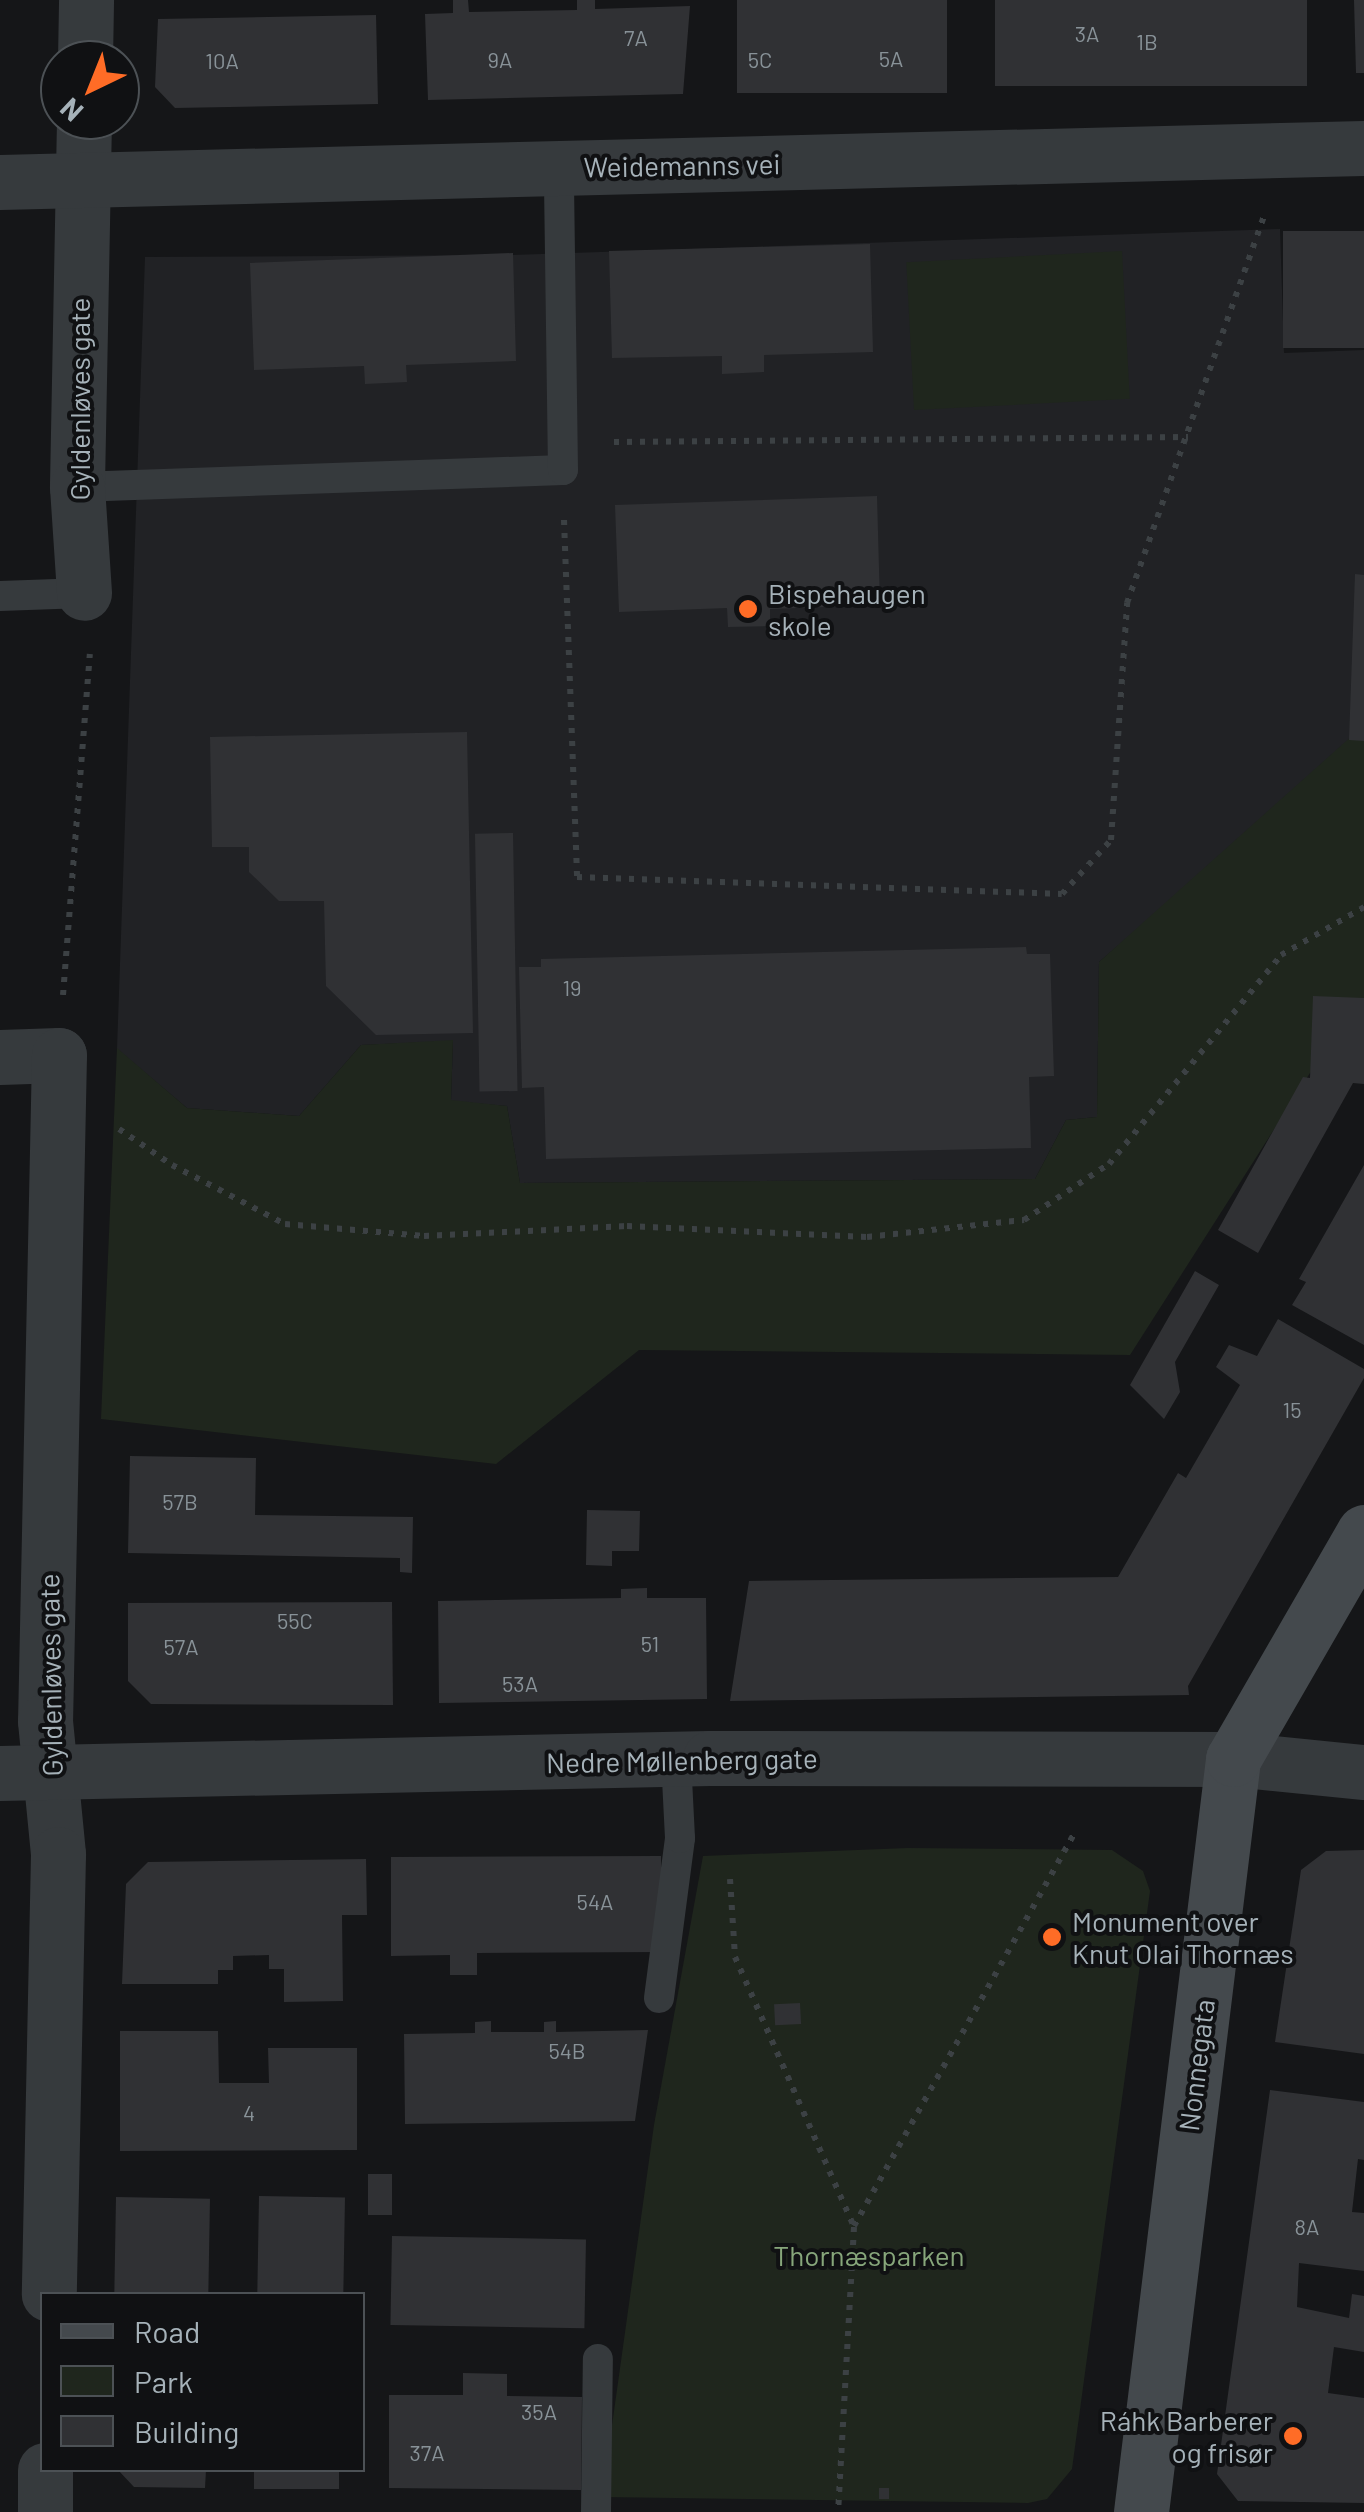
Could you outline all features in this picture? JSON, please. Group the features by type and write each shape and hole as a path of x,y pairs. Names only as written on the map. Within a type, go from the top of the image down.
{"street":[{"path":"85,40 86,0"},
{"name":"Gyldenløves gate","path":"83,140 76,487 84,593"},
{"name":"Weidemanns vei","path":"0,182 1364,148"},
{"path":"0,1057 59,1055"},
{"name":"Gyldenløves gate","path":"49,2292 58,1854 25,1773 45,1721 59,1055"},
{"name":"Nonnegata","path":"1142,2512 1233,1760 1364,1532"},
{"name":"Nedre Møllenberg gate","path":"25,1773 676,1759 1233,1760 1364,1772"},
{"path":"45,2472 45,2512"}],"lane":[{"path":"76,487 562,456 559,168"},
{"path":"0,596 84,593"},
{"path":"659,1998 680,1838 676,1759"},
{"path":"596,2512 598,2359"}],"path":[{"path":"1188,437 562,456 577,877 1062,894 1110,840 1128,603 1188,437 1264,216"},
{"path":"84,593 90,656 59,1055 91,1110 172,1165 285,1224 424,1236 628,1226 867,1237 1024,1220 1109,1164 1281,955 1364,908"},
{"path":"838,2512 854,2227 1073,1836"},
{"path":"729,1870 735,1956 854,2227"}],"shaded area":[{"name":"Bispehaugen skole","path":"1280,229 1284,353 1364,350 1364,734 1099,962 1097,1117 1066,1120 1035,1179 520,1183 507,1106 451,1101 453,1041 361,1045 299,1116 187,1108 117,1049 145,257 512,255"}],"green space":[{"path":"1122,251 1130,399 914,410 906,262"},
{"path":"1354,734 1364,734 1364,1000 1317,1062 1130,1355 639,1350 496,1464 101,1419 117,1048 187,1108 299,1116 361,1045 453,1040 451,1100 507,1106 520,1183 1035,1179 1066,1120 1097,1117 1099,962"},
{"name":"Thornæsparken","path":"908,1848 1112,1850 1143,1871 1150,1891 1072,2469 1047,2499 1028,2503 602,2497 654,2125 703,1856"}],"building":[{"path":"453,0 468,0 469,12 577,10 577,0 595,0 595,9 690,6 683,94 428,100 425,14 453,13"},
{"path":"737,0 947,0 947,93 737,93"},
{"path":"995,0 1307,0 1307,86 995,86"},
{"path":"1354,0 1364,0 1364,73 1356,73"},
{"path":"376,15 378,104 175,108 155,87 158,19"},
{"path":"1283,231 1364,231 1364,348 1283,348"},
{"path":"870,244 873,352 764,355 764,372 722,374 722,356 612,358 609,251"},
{"path":"513,253 516,361 406,365 407,382 365,384 364,366 254,370 250,263"},
{"path":"877,496 880,605 770,609 770,626 728,627 727,608 619,612 615,505"},
{"path":"1355,574 1364,575 1364,741 1349,740"},
{"path":"467,732 473,1033 376,1035 326,986 324,901 279,901 249,872 249,847 212,847 210,737"},
{"path":"513,833 518,1091 480,1092 475,834"},
{"path":"1026,947 1027,954 1050,954 1054,1076 1029,1077 1031,1148 546,1159 544,1087 522,1088 519,967 541,967 541,959"},
{"path":"1313,996 1364,998 1364,1084 1353,1083 1258,1253 1218,1230 1303,1077 1310,1078"},
{"path":"1364,1165 1364,1345 1292,1305 1306,1282 1299,1279"},
{"path":"1195,1271 1219,1285 1175,1362 1180,1392 1164,1419 1130,1385"},
{"path":"1278,1319 1364,1369 1364,1378 1188,1686 1189,1695 730,1701 749,1581 1118,1577 1178,1473 1186,1478 1240,1385 1216,1367 1229,1345 1257,1356"},
{"path":"130,1456 256,1458 255,1515 413,1517 412,1573 400,1572 400,1558 128,1553"},
{"path":"587,1510 640,1511 639,1551 612,1551 612,1566 586,1565"},
{"path":"647,1588 647,1598 706,1598 707,1699 439,1703 438,1601 621,1598 621,1589"},
{"path":"392,1602 393,1705 151,1704 128,1681 128,1603"},
{"path":"1364,1850 1364,2054 1275,2042 1301,1870 1326,1851"},
{"path":"661,1856 662,1952 477,1953 477,1975 450,1975 450,1955 391,1956 391,1857"},
{"path":"366,1859 367,1915 342,1915 343,2001 284,2002 284,1969 269,1969 269,1955 233,1956 233,1970 218,1970 218,1984 122,1984 126,1884 148,1862"},
{"path":"800,2003 801,2024 775,2025 774,2004"},
{"path":"491,2021 491,2032 544,2032 544,2022 556,2021 556,2032 648,2030 635,2121 405,2124 404,2034 475,2033 475,2022"},
{"path":"120,2031 218,2031 219,2083 269,2083 268,2048 357,2048 357,2150 120,2151"},
{"path":"1270,2090 1364,2102 1364,2160 1358,2159 1352,2212 1364,2213 1364,2271 1299,2263 1297,2307 1349,2318 1352,2294 1364,2296 1364,2352 1334,2347 1328,2393 1364,2398 1364,2503 1238,2501 1217,2474"},
{"path":"368,2174 392,2174 392,2215 368,2215"},
{"path":"259,2196 345,2198 343,2292 257,2292"},
{"path":"116,2197 210,2199 208,2292 114,2292"},
{"path":"392,2236 586,2239 584,2328 390,2325"},
{"path":"463,2373 507,2374 507,2396 582,2397 581,2490 389,2488 389,2395 463,2395"},
{"path":"120,2472 206,2472 205,2488 134,2487"},
{"path":"254,2472 339,2472 339,2489 254,2489"},
{"path":"879,2488 889,2488 889,2499 879,2499"}],"place":[{"name":"Bispehaugen skole","path":"748,609"},
{"name":"Monument over Knut Olai Thornæs","path":"1052,1937"},
{"name":"Ráhk Barberer og frisør","path":"1293,2436"}]}
